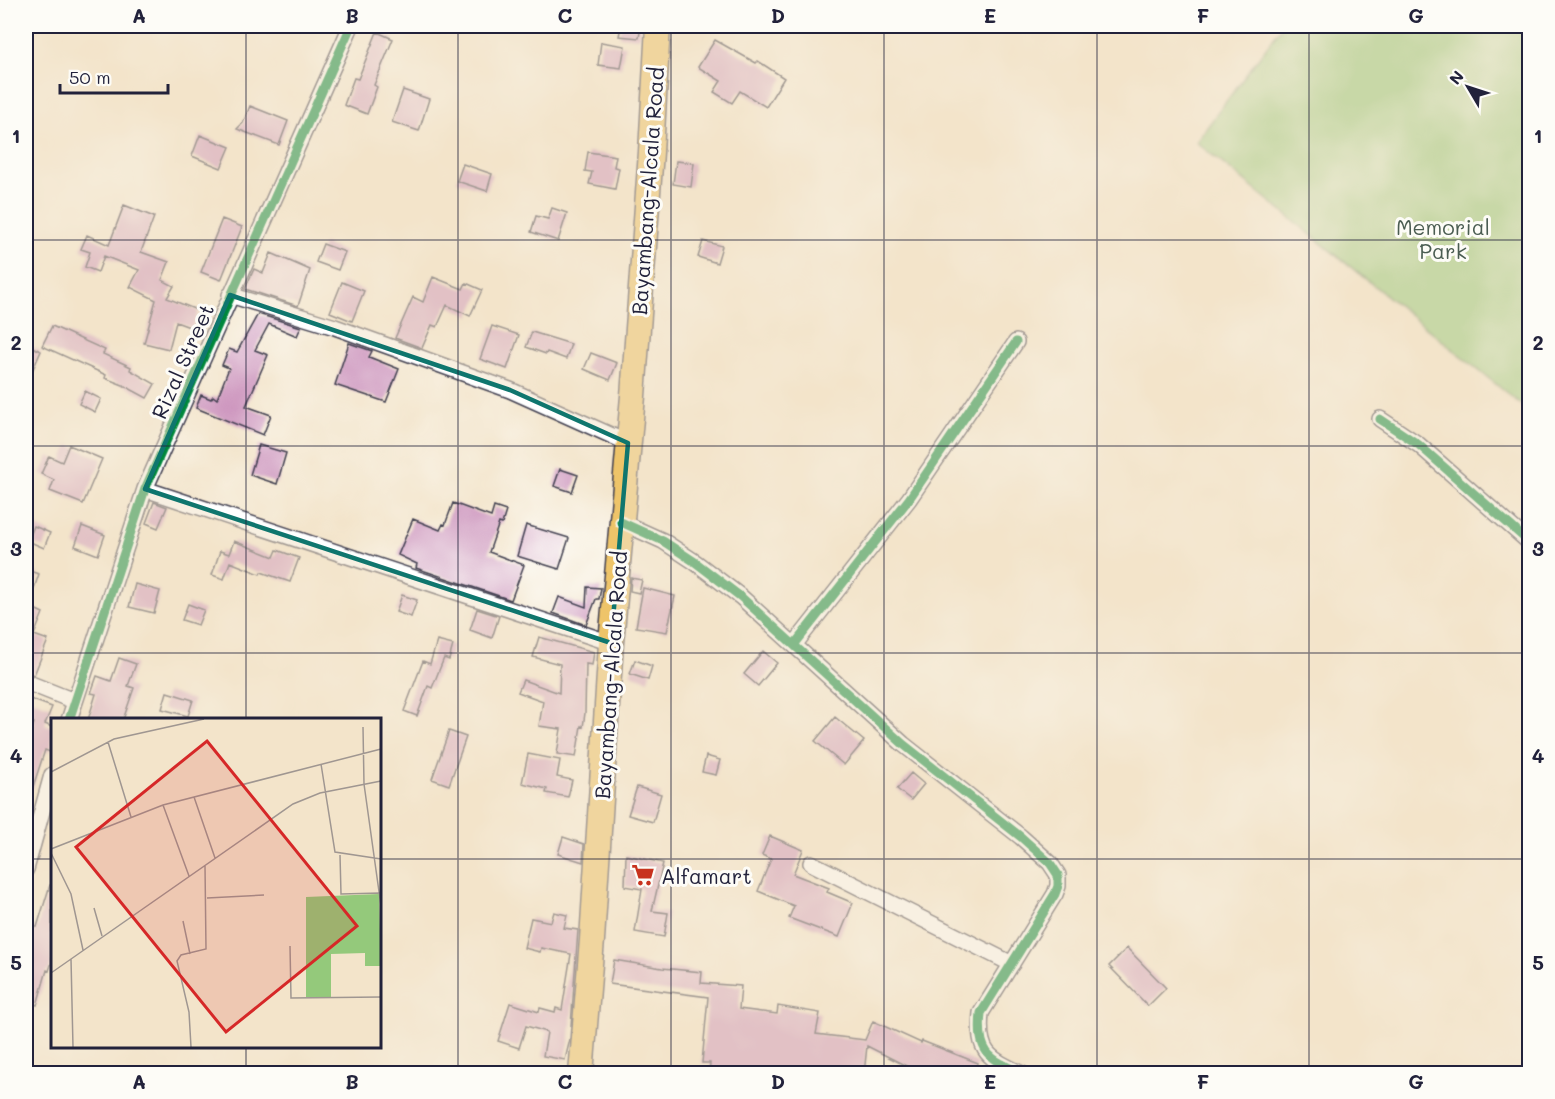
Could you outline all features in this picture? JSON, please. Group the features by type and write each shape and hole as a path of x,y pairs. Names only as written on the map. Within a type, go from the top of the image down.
{"main road":[{"name":"Bayambang-Alcala Road","path":"581,1074 592,940 610,643 651,152 658,26"}],"street":[{"name":"Rizal Street","path":"70,718 145,489 351,26"},
{"path":"230,295 335,327 510,390 628,443"},
{"path":"794,645 909,499 1016,342"},
{"path":"1380,419 1419,445 1530,543"},
{"path":"145,489 610,643"},
{"path":"621,522 663,541 741,597 903,744 1021,837 1050,863 1058,875 1056,894 981,1013 979,1033 982,1045 990,1056 1022,1074"},
{"path":"26,682 74,701"},
{"path":"26,869 51,780"},
{"path":"811,863 1012,964"}],"highlighted area":[{"path":"230,295 510,390 628,443 611,643 145,489"}],"green space":[{"name":"Memorial Park","path":"1282,26 1529,26 1529,411 1196,142"}],"building":[{"path":"621,26 641,26 639,38 619,36"},
{"path":"377,32 393,39 374,85 377,87 367,114 344,105 354,78 358,79"},
{"path":"715,40 756,63 758,61 784,78 766,107 740,91 732,103 714,92 721,81 698,67"},
{"path":"601,42 625,46 621,68 598,65"},
{"path":"403,90 429,99 419,131 392,122"},
{"path":"250,106 288,121 279,145 237,129 243,123"},
{"path":"200,135 230,147 221,168 192,156"},
{"path":"588,152 616,156 614,167 619,168 615,189 589,184 592,172 585,171"},
{"path":"676,161 694,163 691,187 673,184"},
{"path":"463,164 492,174 487,191 457,181"},
{"path":"124,205 154,217 141,252 169,262 162,280 174,286 167,298 199,311 192,328 176,322 169,349 144,343 156,300 130,287 139,270 104,256 98,272 85,267 90,252 81,249 87,235 109,245"},
{"path":"552,208 567,213 558,241 531,232 536,216 548,219"},
{"path":"222,219 242,227 221,280 201,272"},
{"path":"703,241 722,246 717,263 698,257"},
{"path":"323,244 345,252 338,270 316,262"},
{"path":"271,253 310,270 298,306 245,289 254,269 263,273"},
{"path":"433,277 463,289 466,283 482,290 470,316 447,305 437,327 432,325 422,348 395,338 413,297 423,302"},
{"path":"342,282 364,291 352,321 330,312"},
{"path":"258,314 301,327 297,336 269,324 255,350 268,355 246,406 271,415 263,435 196,408 201,395 211,399 213,396 217,399 229,368 222,365 229,349 237,352"},
{"path":"52,326 105,350 103,354 131,367 130,370 155,384 147,398 105,378 106,375 42,346"},
{"path":"492,326 519,335 507,369 480,359"},
{"path":"532,332 571,344 566,359 526,347"},
{"path":"349,343 372,351 369,357 399,369 386,402 335,385"},
{"path":"26,344 41,351 26,385"},
{"path":"591,353 617,363 610,380 584,369"},
{"path":"85,391 101,399 95,412 79,404"},
{"path":"69,445 102,459 83,504 50,491 54,480 41,474 49,456 62,462"},
{"path":"259,445 286,453 277,484 250,475"},
{"path":"560,469 578,475 572,492 554,486"},
{"path":"154,502 167,507 158,528 146,523"},
{"path":"453,503 491,517 494,507 506,511 502,524 499,523 489,552 524,565 511,600 416,568 417,564 398,555 413,519 440,530 443,524 445,525"},
{"path":"526,525 569,538 559,569 517,556"},
{"path":"34,526 50,533 44,548 28,541"},
{"path":"82,526 105,535 98,555 75,546"},
{"path":"234,541 274,557 277,550 299,558 290,582 261,572 260,574 230,562 224,579 212,575 220,551 229,554"},
{"path":"26,570 39,574 28,606 43,613 34,635 48,640 34,675 26,672"},
{"path":"631,578 642,580 639,593 630,591"},
{"path":"135,584 160,591 154,613 129,607"},
{"path":"587,587 601,588 599,599 596,599 586,625 553,613 559,597 586,607"},
{"path":"643,588 675,596 667,632 636,627"},
{"path":"402,595 417,600 411,617 396,612"},
{"path":"188,604 204,610 198,625 182,620"},
{"path":"477,609 499,616 492,638 470,630"},
{"path":"539,637 594,652 592,665 586,664 585,713 576,757 557,754 561,729 539,726 543,701 518,692 523,680 559,693 560,664 533,657"},
{"path":"437,641 453,645 449,660 444,658 432,688 428,686 417,716 404,711 423,661 430,664"},
{"path":"763,651 777,663 758,686 744,674"},
{"path":"119,658 136,664 128,686 134,688 124,718 89,718 96,694 91,693 97,676 111,681"},
{"path":"635,660 652,666 648,680 630,674"},
{"path":"167,692 193,700 188,716 162,709"},
{"path":"30,699 52,707 45,724 51,727 50,752 45,750 28,802 26,801 26,749 34,723 26,720 26,709"},
{"path":"835,717 864,741 844,765 815,741"},
{"path":"449,731 466,737 449,785 432,779"},
{"path":"528,754 560,760 557,777 572,780 568,797 546,793 547,789 522,783"},
{"path":"706,756 720,760 716,775 702,772"},
{"path":"911,773 924,784 911,800 897,789"},
{"path":"637,787 661,794 653,822 628,815"},
{"path":"770,836 803,850 793,874 829,888 827,892 853,903 839,937 789,918 794,906 758,891 771,859 762,855"},
{"path":"563,837 584,844 583,862 558,854"},
{"path":"626,855 663,863 652,911 668,913 664,937 635,932 642,889 625,886"},
{"path":"51,885 51,965 49,971 47,970 37,1005 26,1002 26,931 28,925 37,927"},
{"path":"554,912 567,915 564,928 578,930 570,1039 565,1060 543,1056 547,1032 526,1026 519,1048 498,1041 510,1003 539,1012 540,1008 555,1012 556,1008 562,1010 571,954 541,948 540,952 524,948 531,918 551,922"},
{"path":"1127,948 1166,988 1148,1006 1109,966"},
{"path":"614,960 702,972 701,983 741,986 739,1009 777,1014 778,1006 820,1013 816,1034 865,1040 873,1021 921,1043 922,1041 978,1063 974,1074 922,1074 867,1046 864,1074 709,1074 710,1063 702,1063 708,997 610,984"}],"cycle path":[{"path":"70,718 145,489 351,26"},
{"path":"794,645 909,499 1016,342"},
{"path":"1380,419 1419,445 1530,543"},
{"path":"621,522 663,541 741,597 903,744 1021,837 1050,863 1058,875 1055,894 981,1013 981,1037 987,1052 993,1058 1022,1074"}],"place":[{"name":"Alfamart","path":"643,875"}]}
